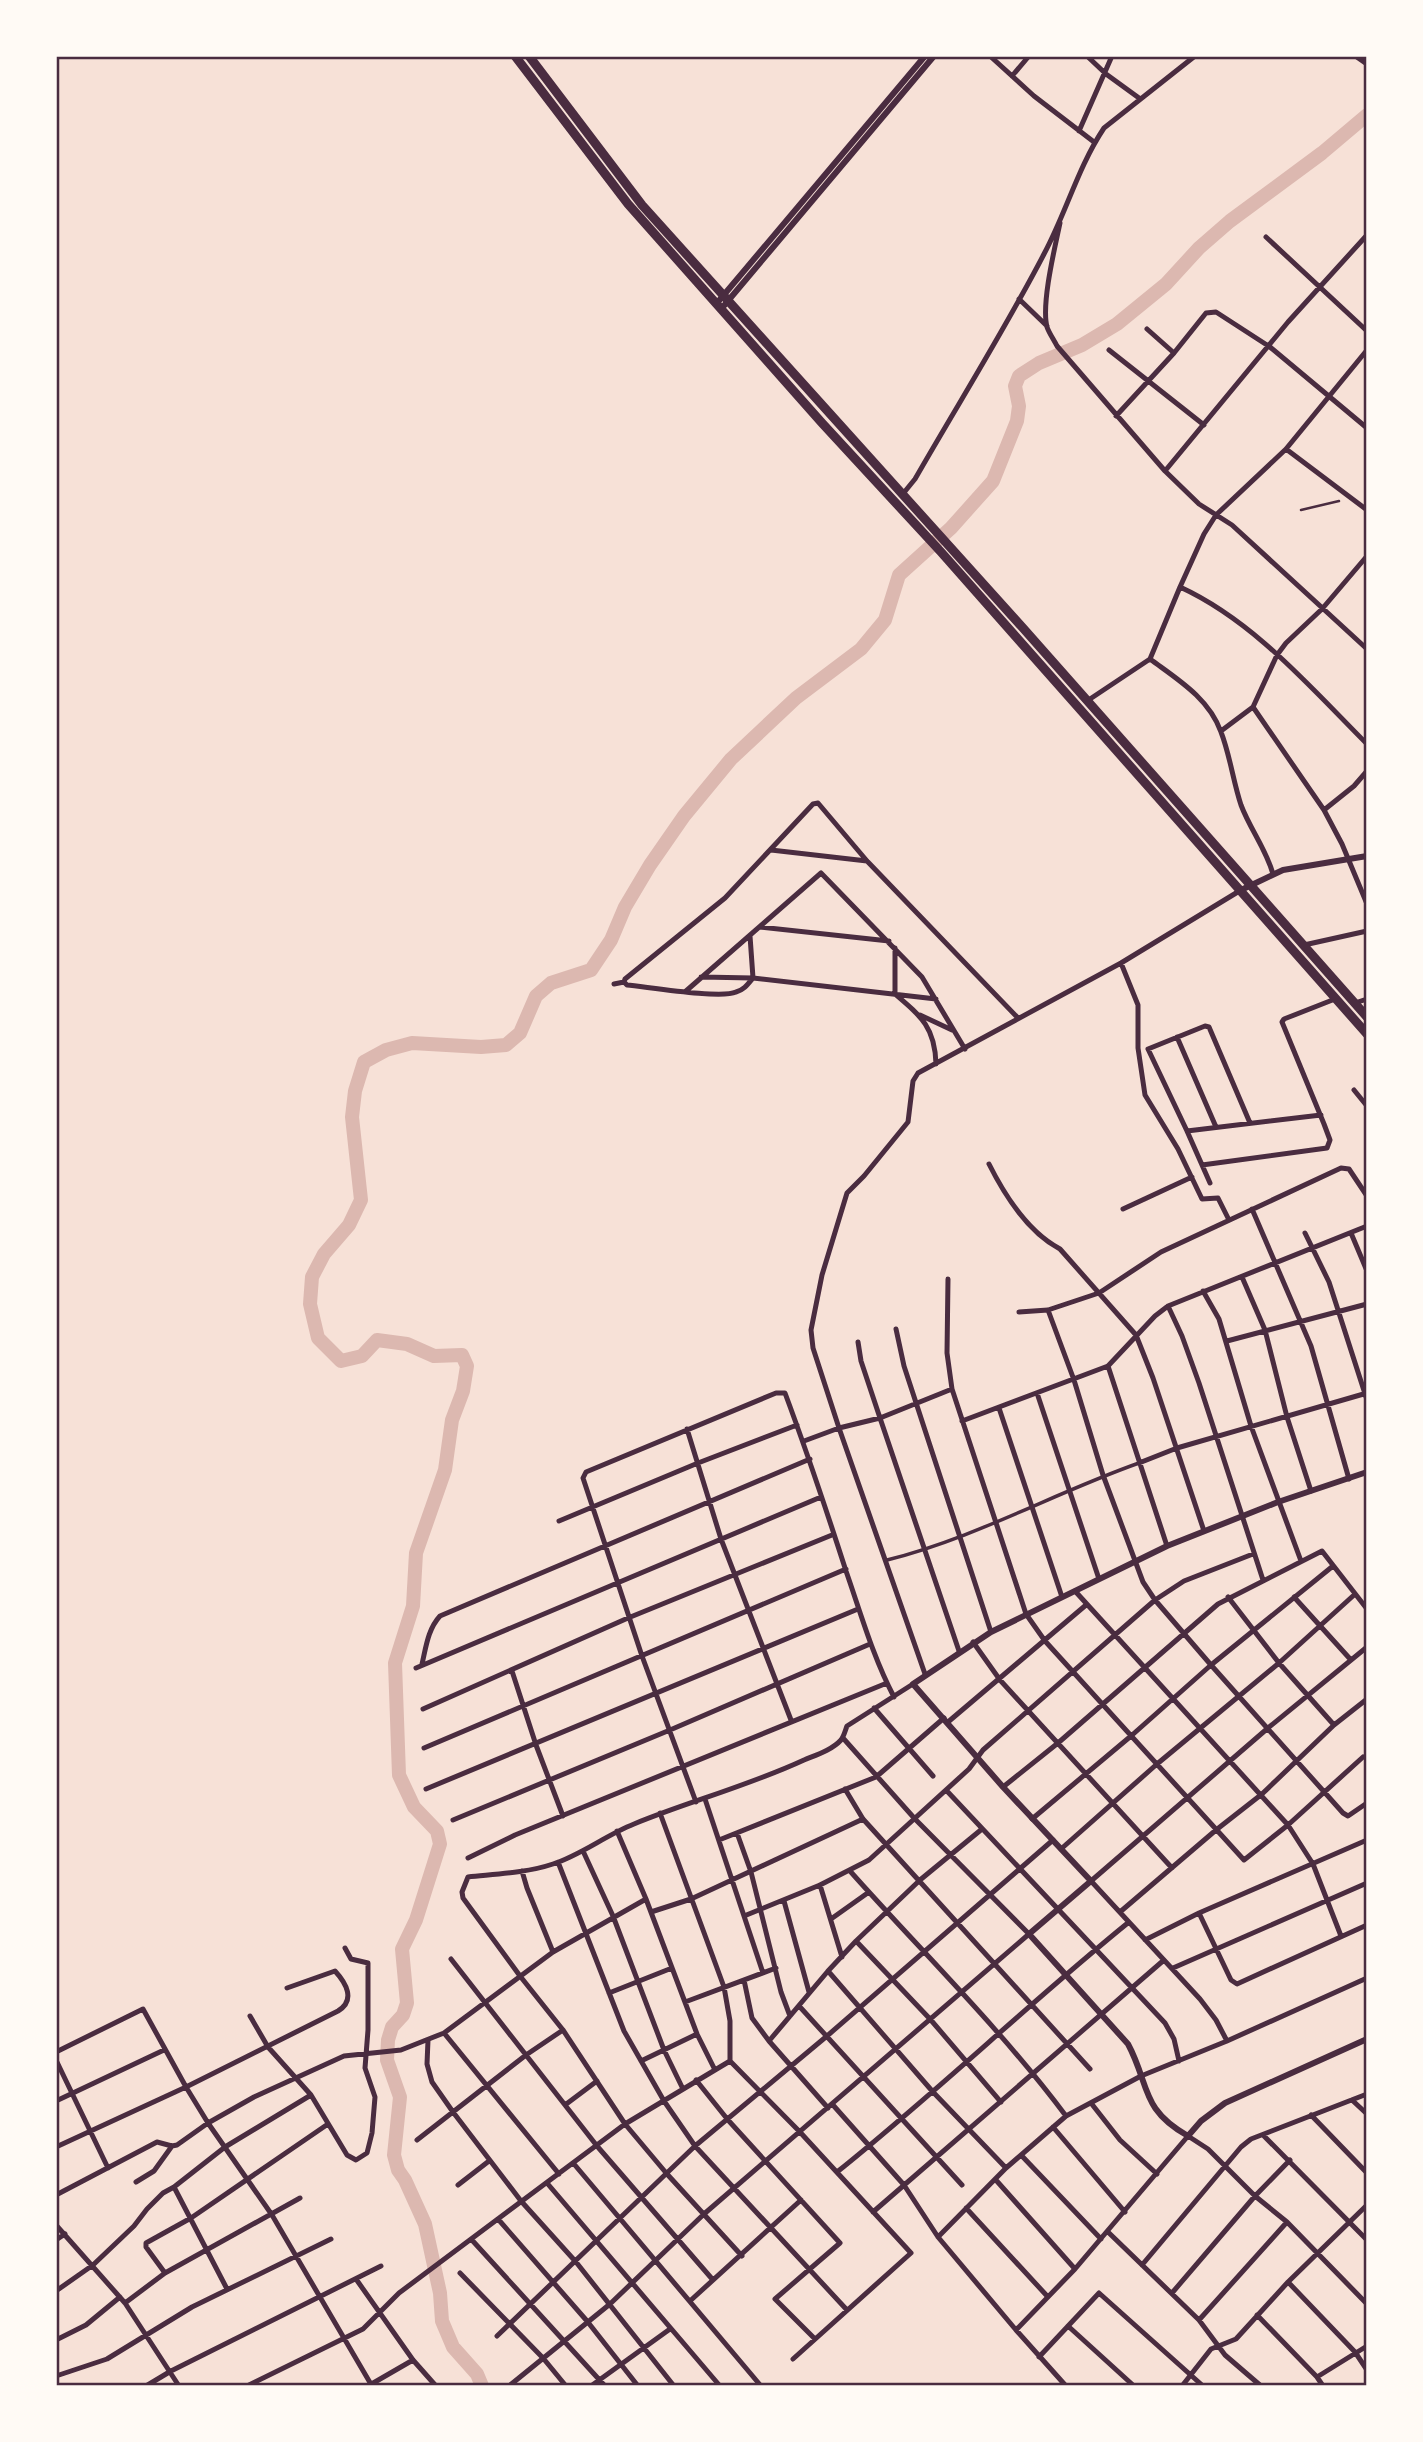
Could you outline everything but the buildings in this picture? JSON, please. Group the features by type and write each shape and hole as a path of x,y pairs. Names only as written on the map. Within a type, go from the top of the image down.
{"highway":[{"path":"515,56 628,204 894,502 923,533 945,549 1087,701 1367,1017"},
{"path":"529,56 642,205 931,526 945,549 1367,1034"}],"main road":[{"path":"1357,56 1367,63"}],"street":[{"path":"727,298 925,56"},
{"path":"720,306 934,56"},
{"path":"990,56 1094,142"},
{"path":"1012,76 1029,56"},
{"path":"1087,56 1139,98"},
{"path":"1079,131 1112,56"},
{"path":"894,502 915,479 1019,299 1060,223 1079,172 1094,142 1104,128 1191,57"},
{"path":"1046,326 1051,267 1060,223"},
{"path":"1165,471 1288,322 1367,235"},
{"path":"1266,237 1367,331"},
{"path":"1019,299 1046,326 1068,361 1165,471 1199,504 1233,525 1367,649"},
{"path":"1116,416 1174,353 1206,313 1211,311 1270,347 1367,428"},
{"path":"1147,329 1174,353"},
{"path":"1109,350 1204,425"},
{"path":"1087,701 1150,659 1204,534 1216,515 1286,449 1367,350"},
{"path":"1286,449 1367,510"},
{"path":"1221,731 1253,707 1277,655 1322,609 1367,556"},
{"path":"1180,587 1225,611 1277,655 1367,744"},
{"path":"1150,659 1195,693 1207,706 1221,731 1240,803 1273,874"},
{"path":"1253,707 1324,810 1367,904"},
{"path":"1324,810 1354,786 1367,771"},
{"path":"614,984 624,982 725,898 813,804 818,803 867,861 1018,1018"},
{"path":"771,850 867,861"},
{"path":"925,1674 813,1348 811,1330 822,1275 847,1194 908,1122 913,1081 918,1073 1121,963 1250,885 1296,867 1367,856"},
{"path":"685,991 821,873 922,977 965,1049"},
{"path":"761,926 889,942"},
{"path":"1304,945 1367,931"},
{"path":"624,982 627,985 731,994 745,987 753,978 750,935"},
{"path":"895,948 895,995"},
{"path":"1121,963 1138,1005 1138,1048 1145,1095 1178,1149 1202,1199 1218,1198 1229,1220"},
{"path":"701,977 753,978 936,999"},
{"path":"895,995 920,1015 954,1031"},
{"path":"1202,1165 1327,1148 1330,1140 1282,1020 1335,999"},
{"path":"1355,1003 1367,999"},
{"path":"920,1015 935,1044 936,1064"},
{"path":"1210,1183 1149,1052 1151,1047 1209,1027 1250,1124"},
{"path":"1177,1037 1216,1128"},
{"path":"1354,1090 1367,1107"},
{"path":"1187,1131 1321,1115"},
{"path":"989,1164 1000,1185 1033,1229 1045,1241 1060,1249 1136,1335 1145,1353 1204,1531"},
{"path":"1019,1312 1048,1310 1099,1293 1161,1252 1341,1168 1349,1170 1367,1196"},
{"path":"1123,1209 1192,1177"},
{"path":"1252,1209 1301,1321 1349,1479"},
{"path":"962,1421 1108,1366 1136,1335 1168,1306 1367,1226"},
{"path":"887,1560 960,1538 1103,1475 1177,1447 1366,1395 1340,1311 1305,1233"},
{"path":"1351,1233 1367,1271"},
{"path":"1242,1277 1265,1330 1287,1417 1311,1492"},
{"path":"948,1279 947,1353 953,1390 1026,1614 1045,1641 1244,1860 1288,1825 1363,1757"},
{"path":"1203,1291 1219,1319 1227,1341 1251,1426 1301,1561"},
{"path":"1227,1341 1367,1304"},
{"path":"1168,1306 1195,1371 1263,1580"},
{"path":"1048,1310 1134,1562 1155,1600 1295,1761 1348,1816 1367,1802"},
{"path":"896,1329 916,1405 991,1632"},
{"path":"858,1342 861,1362 959,1651"},
{"path":"1108,1366 1167,1546"},
{"path":"804,1441 839,1428 880,1418 953,1390"},
{"path":"696,1802 628,1618 592,1508 584,1474 776,1393 785,1393 804,1441 832,1535 870,1644 894,1697"},
{"path":"1037,1394 1099,1579"},
{"path":"999,1408 1062,1597"},
{"path":"559,1521 797,1425"},
{"path":"687,1429 721,1539 791,1720"},
{"path":"422,1664 429,1635 434,1622 440,1616 810,1459"},
{"path":"741,2256 625,2124 563,2030 463,1898 462,1892 468,1877 523,1871 558,1862 617,1831 660,1813 773,1774 831,1748 843,1738 847,1726 991,1632 1167,1546 1241,1516 1367,1472"},
{"path":"416,1668 821,1497"},
{"path":"424,1709 628,1618 832,1535"},
{"path":"1003,1787 1228,1597 1301,1561 1322,1551 1367,1609"},
{"path":"744,1916 850,1871 886,1846 969,1769 977,1757 1155,1600 1184,1581 1253,1554"},
{"path":"1032,1819 1211,1665 1333,1566"},
{"path":"424,1748 846,1569"},
{"path":"1075,1591 1288,1825 1313,1864 1341,1936"},
{"path":"1061,1849 1157,1764 1321,1627 1354,1595"},
{"path":"1228,1597 1279,1663 1334,1726"},
{"path":"1294,1597 1351,1660"},
{"path":"719,1840 876,1777 1000,1679 1086,1605"},
{"path":"426,1789 858,1609"},
{"path":"973,1642 1028,1711 1172,1868"},
{"path":"453,1820 551,1781 870,1644"},
{"path":"509,2386 610,2304 704,2214 929,2019 1268,1728 1367,1647"},
{"path":"512,1671 563,1816"},
{"path":"468,1858 515,1835 887,1683"},
{"path":"914,1684 1003,1787 1208,2009 1227,2041"},
{"path":"1120,1912 1262,1794 1295,1761 1367,1699"},
{"path":"874,1709 933,1776"},
{"path":"843,1738 915,1819 1029,1934 1128,2044 1146,2092 1169,2124 1199,2141 1226,2165 1255,2196 1319,2253 1367,2304"},
{"path":"845,1789 863,1819 886,1846 920,1880 1090,2069"},
{"path":"946,1790 1170,2030 1179,2061"},
{"path":"705,1799 763,1973"},
{"path":"660,1813 724,1987 730,2021 730,2061 799,2131 911,2253 793,2359"},
{"path":"651,1912 733,1881 863,1819"},
{"path":"768,2041 856,1941 920,1880 982,1829"},
{"path":"617,1831 697,2034 715,2070"},
{"path":"737,1833 762,1909 781,1992 790,2016"},
{"path":"497,2336 695,2146 827,2036 1053,1840"},
{"path":"1145,1940 1199,1913 1367,1840"},
{"path":"583,1851 613,1916 664,2050 682,2087"},
{"path":"558,1862 624,2031 664,2101 695,2146 811,2268 847,2310"},
{"path":"523,1871 553,1952"},
{"path":"850,1871 999,2033 1035,2074 1066,2116"},
{"path":"1172,1968 1367,1883"},
{"path":"820,1885 842,1956"},
{"path":"831,1919 869,1892"},
{"path":"136,2182 154,2171 172,2146 208,2123 296,2077 344,2056 401,2050 444,2033 553,1952 646,1899"},
{"path":"784,1901 809,1992"},
{"path":"1199,1913 1215,1949 1237,1984 1367,1925"},
{"path":"837,2172 902,2120 1129,1922"},
{"path":"856,1941 1001,2102"},
{"path":"250,2016 268,2047 311,2095 347,2155 356,2160 367,2153 372,2133 375,2097 365,2068 368,1963 351,1959 345,1948"},
{"path":"451,1959 597,2146 713,2280"},
{"path":"873,2213 1164,1960"},
{"path":"609,1993 672,1968"},
{"path":"685,2002 776,1968"},
{"path":"828,1970 933,2092 1006,2168"},
{"path":"56,2147 268,2047 338,2011 346,2006 348,2001 349,1993 335,1971 287,1988"},
{"path":"938,2237 1006,2168 1066,2116 1141,2076 1227,2041 1367,1978"},
{"path":"744,1980 752,2018 768,2041 904,2185 938,2237 1060,2383 1066,2386"},
{"path":"800,2007 962,2185"},
{"path":"56,2052 144,2009 186,2087 272,2215 371,2385 413,2360"},
{"path":"417,2140 526,2055 563,2030"},
{"path":"444,2033 559,2174"},
{"path":"641,2060 697,2034"},
{"path":"1016,2330 1108,2232 1201,2121 1225,2103 1367,2039"},
{"path":"428,2040 427,2064 432,2082 453,2112 489,2161 576,2262 674,2386"},
{"path":"56,2101 164,2050"},
{"path":"56,2060 108,2168"},
{"path":"247,2386 363,2329 399,2293 625,2124 682,2087 730,2061"},
{"path":"696,2080 728,2120 840,2243 775,2299 815,2339"},
{"path":"565,2105 597,2081"},
{"path":"1142,2266 1241,2147 1251,2139 1367,2094"},
{"path":"56,2291 93,2265 134,2226 163,2193 225,2147 311,2095"},
{"path":"1352,2100 1367,2114"},
{"path":"1091,2103 1120,2140 1157,2174"},
{"path":"1311,2115 1367,2173"},
{"path":"165,2273 146,2247 146,2243 191,2218 328,2124"},
{"path":"1053,2127 1125,2212"},
{"path":"1264,2135 1367,2240"},
{"path":"56,2195 157,2142 172,2146"},
{"path":"1021,2155 1101,2239"},
{"path":"1172,2293 1255,2196 1290,2160"},
{"path":"458,2185 489,2161"},
{"path":"574,2164 761,2386"},
{"path":"995,2179 1075,2269"},
{"path":"547,2183 720,2386"},
{"path":"174,2187 227,2289"},
{"path":"125,2303 165,2273 300,2198"},
{"path":"690,2301 801,2200"},
{"path":"1182,2386 1211,2349 1236,2339 1288,2282 1367,2205"},
{"path":"966,2208 1048,2297"},
{"path":"498,2219 587,2321 638,2386"},
{"path":"1199,2320 1287,2222"},
{"path":"56,2225 125,2303 179,2386"},
{"path":"1108,2232 1199,2320 1225,2355 1261,2386"},
{"path":"56,2240 65,2234"},
{"path":"56,2376 107,2360 227,2289 331,2239"},
{"path":"469,2240 605,2386"},
{"path":"146,2386 381,2266"},
{"path":"460,2273 543,2358 566,2386"},
{"path":"356,2279 413,2360 436,2386"},
{"path":"1288,2282 1355,2352 1367,2370"},
{"path":"1039,2357 1099,2293 1203,2386"},
{"path":"56,2340 86,2325 120,2297"},
{"path":"1256,2315 1317,2376 1323,2386"},
{"path":"1068,2326 1134,2386"},
{"path":"591,2386 646,2349 670,2329"},
{"path":"1317,2376 1367,2346"}],"lane":[{"path":"1301,510 1339,501"}],"waterway":[{"path":"482,2386 477,2374 453,2347 442,2321 440,2293 425,2224 398,2170 394,2155 400,2097 387,2060 392,2027 403,2015 407,2003 402,1949 416,1920 440,1844 437,1831 414,1807 399,1775 395,1663 413,1606 416,1553 445,1470 452,1420 463,1391 467,1366 462,1355 434,1356 407,1344 377,1340 362,1356 341,1361 318,1338 310,1304 312,1277 324,1254 349,1225 361,1200 352,1117 355,1091 364,1062 386,1050 412,1043 481,1047 506,1045 520,1033 536,996 551,983 591,970 611,940 625,907 650,865 684,816 731,759 796,698 861,649 885,620 899,575 951,528 993,481 1017,421 1019,406 1015,386 1019,376 1039,363 1082,345 1117,324 1166,284 1199,248 1230,221 1322,153 1367,115"}]}
